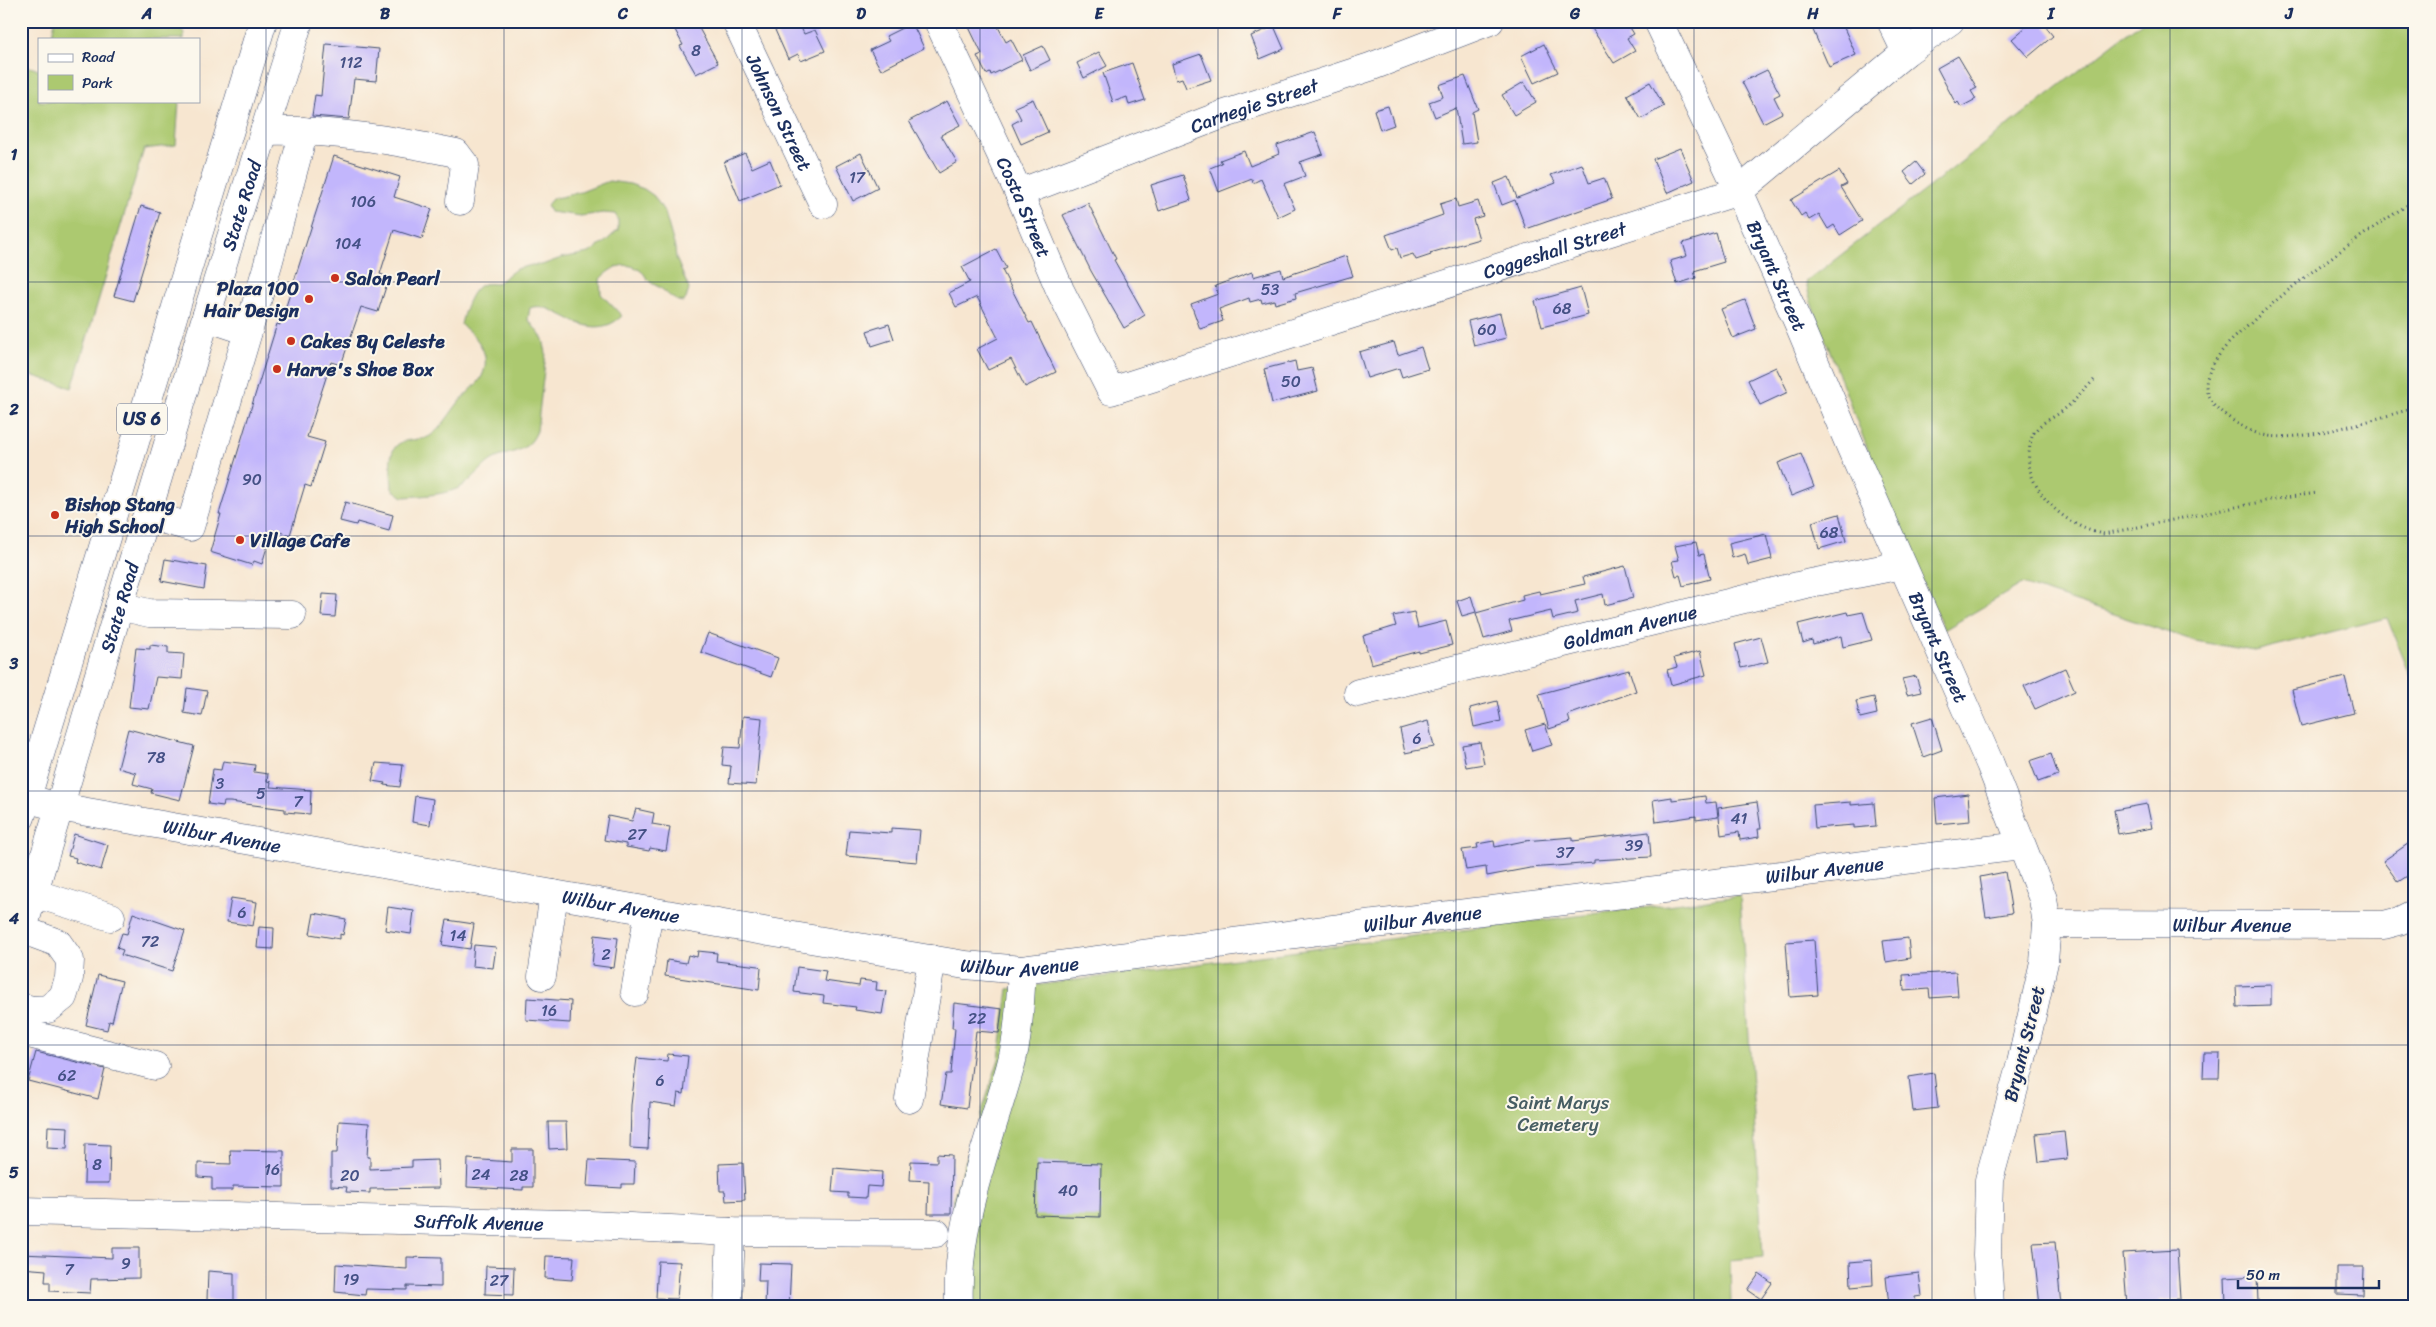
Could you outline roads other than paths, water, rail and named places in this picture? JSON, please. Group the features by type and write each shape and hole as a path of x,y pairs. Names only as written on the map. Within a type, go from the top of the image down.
{"street":[{"name":"State Road","path":"23,804 263,21"},
{"name":"State Road","path":"22,933 206,317 299,21"},
{"name":"Johnson Street","path":"736,21 822,204"},
{"name":"Costa Street","path":"938,21 1019,194 1060,290 1111,391"},
{"name":"Carnegie Street","path":"1019,194 1222,115 1370,66 1490,21"},
{"name":"Bryant Street","path":"1658,21 1739,191 1990,764 2021,846 2039,887 2047,924 2047,943 2034,1009 1989,1180 1986,1245 1990,1306"},
{"path":"1890,21 1906,52"},
{"name":"Coggeshall Street","path":"1111,391 1739,191 1906,52 1950,21"},
{"path":"264,131 304,131 406,143 456,153 465,165 460,201"},
{"path":"148,515 190,527 248,331 304,131"},
{"path":"206,317 248,331"},
{"name":"Goldman Avenue","path":"1358,693 1806,584 1902,565"},
{"path":"119,606 149,613 292,615"},
{"name":"Wilbur Avenue","path":"23,804 59,806 649,911 987,968 1022,970 1325,930 2021,846"},
{"path":"34,894 111,916"},
{"path":"542,976 554,894"},
{"path":"635,992 649,911"},
{"name":"Wilbur Avenue","path":"2047,924 2384,926 2415,913"},
{"path":"21,1007 32,1010 48,1009 62,997 69,978 70,960 58,943 22,933"},
{"path":"909,1099 932,959"},
{"path":"959,1306 959,1274 967,1215 1016,1043 1022,970"},
{"path":"21,1032 155,1066"},
{"name":"Suffolk Avenue","path":"21,1211 570,1224 731,1232 936,1233"},
{"path":"728,1306 731,1232"}],"place":[{"name":"Salon Pearl","path":"335,278"},
{"name":"Plaza 100 Hair Design","path":"309,299"},
{"name":"Cakes By Celeste","path":"291,341"},
{"name":"Harve's Shoe Box","path":"277,369"},
{"name":"Bishop Stang High School","path":"55,515"},
{"name":"Village Cafe","path":"240,540"}],"park label":[{"name":"Saint Marys Cemetery","path":"1558,1113"}]}
